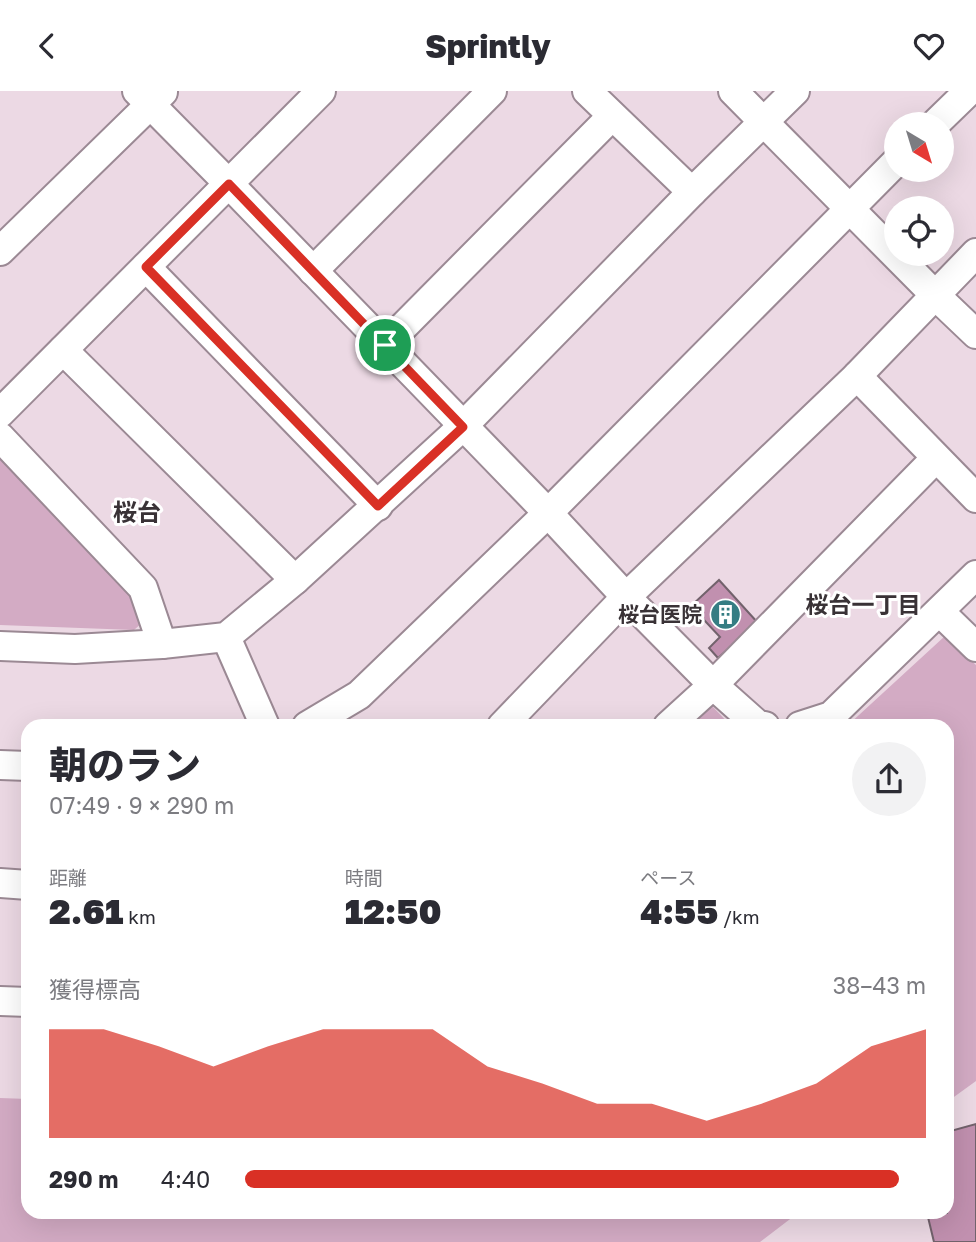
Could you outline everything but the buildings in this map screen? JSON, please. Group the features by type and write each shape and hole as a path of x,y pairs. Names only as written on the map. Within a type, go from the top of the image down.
{"street":[{"path":"0,413 321,91"},
{"path":"313,271 492,91"},
{"path":"587,91 692,192"},
{"path":"733,91 976,334"},
{"path":"0,646 75,649 226,637 295,580 463,427 692,192 795,91"},
{"path":"947,112 969,91"},
{"path":"0,251 151,95 229,184 626,597 713,685 751,719"},
{"path":"385,345 612,115"},
{"path":"319,719 359,695 548,513 884,174"},
{"path":"509,719 626,597 857,376 976,253"},
{"path":"146,267 378,506"},
{"path":"63,350 295,580"},
{"path":"857,376 976,498"},
{"path":"0,437 143,588 162,644"},
{"path":"676,719 713,685 936,458"},
{"path":"822,719 831,716 976,575"},
{"path":"940,612 976,647"},
{"path":"226,637 262,719"},
{"path":"0,765 21,766"},
{"path":"0,883 21,884"},
{"path":"0,1002 21,1002"}],"shaded area":[{"path":"0,453 134,590 143,622 134,630 0,625"},
{"path":"945,636 976,665 976,1081 954,1097 954,719 855,719"},
{"path":"712,706 724,719 699,719"},
{"path":"0,1098 21,1099 21,1219 790,1219 760,1242 0,1242"}],"place":[{"name":"桜台医院","path":"725,614"}],"district":[{"name":"桜台","path":"137,511"},
{"name":"桜台一丁目","path":"863,604"}],"route":[{"path":"229,184 385,345 463,427 378,506 146,267 229,184"}]}
